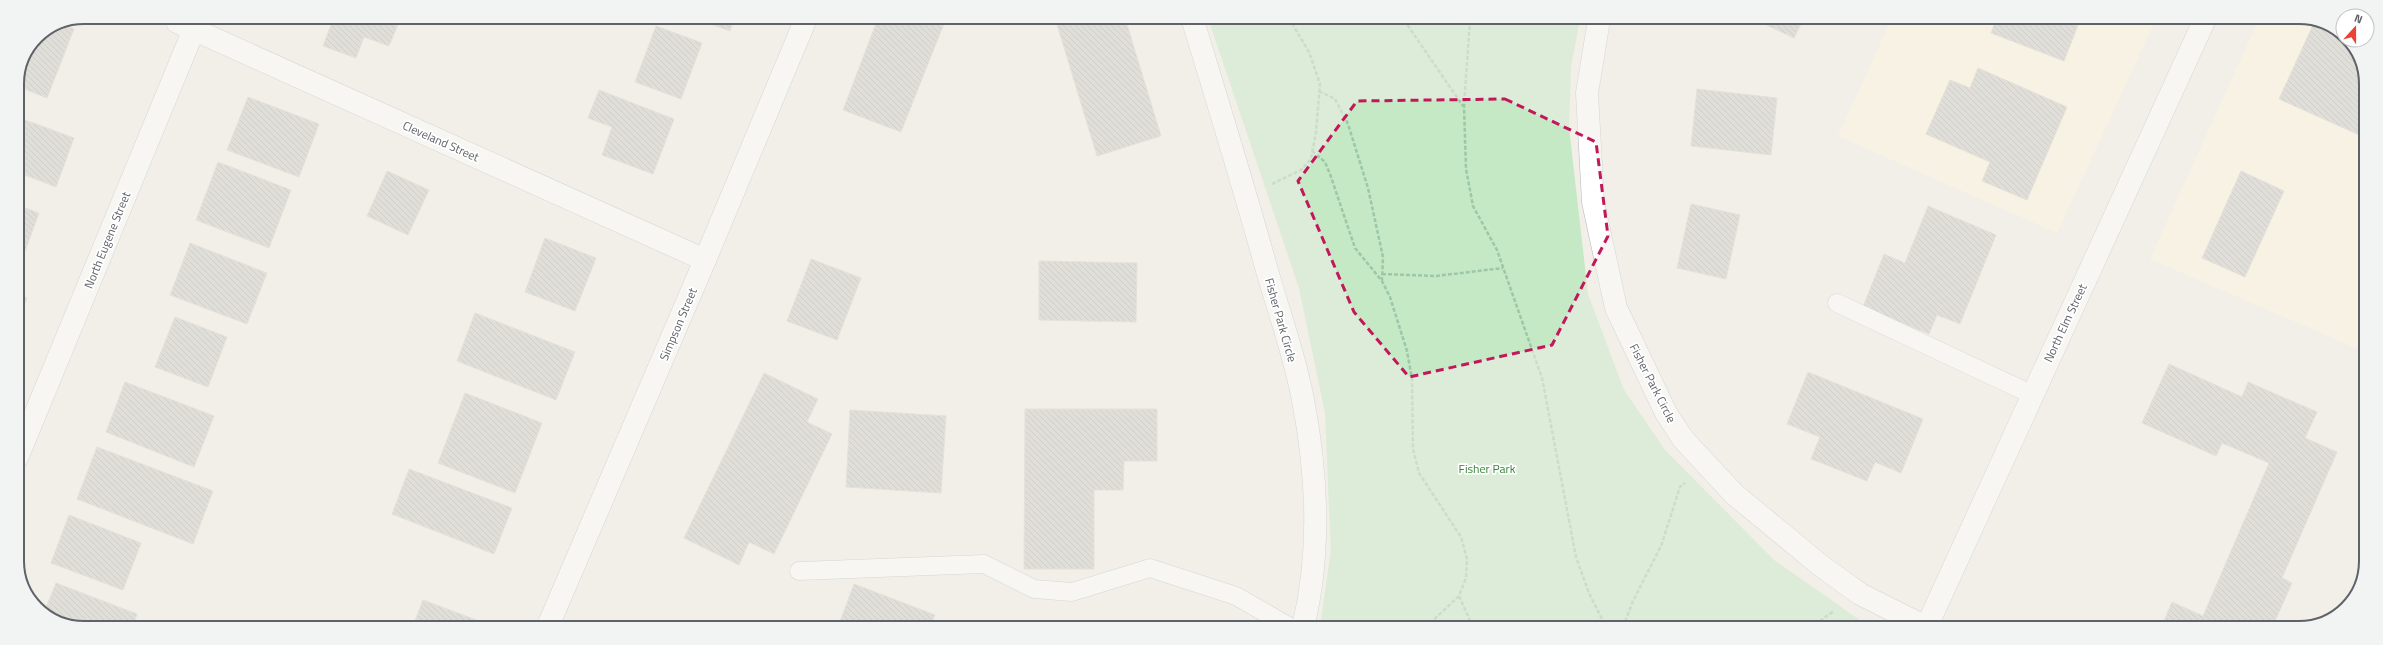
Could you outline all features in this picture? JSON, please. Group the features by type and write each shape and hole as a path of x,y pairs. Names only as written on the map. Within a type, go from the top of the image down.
{"street":[{"name":"Cleveland Street","path":"189,24 705,260"},
{"name":"North Eugene Street","path":"24,440 189,24"},
{"name":"Simpson Street","path":"550,621 705,260 804,24"},
{"name":"Fisher Park Circle","path":"1194,24 1246,196 1303,399 1313,468 1314,540 1308,605 1304,621"},
{"name":"Fisher Park Circle","path":"1598,24 1587,93 1593,194 1616,308 1666,413 1683,439 1709,464 1734,494 1820,565 1860,594 1915,621"},
{"name":"North Elm Street","path":"1930,621 2203,24"}],"lane":[{"path":"1837,303 2033,395"},
{"path":"799,571 984,564 1034,589 1072,592 1150,568 1236,596 1280,621"}],"path":[{"path":"1246,196 1301,170 1311,159 1320,84 1309,52 1292,24"},
{"path":"1407,24 1464,106"},
{"path":"1470,24 1464,106 1466,169 1473,206 1504,268 1542,378 1576,557 1603,621"},
{"path":"1319,91 1335,99 1348,124 1368,188 1383,257 1382,281"},
{"path":"1312,151 1325,162 1328,168 1355,248 1382,281 1407,351 1412,379 1414,449 1419,474 1461,537 1467,559 1466,578 1459,596 1432,621"},
{"path":"1382,274 1436,276 1504,268"},
{"path":"1625,621 1633,601 1661,546 1680,487 1709,464"},
{"path":"1459,596 1470,621"}],"highlighted area":[{"path":"1505,99 1596,142 1608,236 1552,345 1409,377 1354,312 1298,181 1357,101"}],"shaded area":[{"path":"1889,24 2154,24 2057,233 1838,136"},
{"path":"2257,24 2299,24 2315,26 2329,32 2335,35 2335,48 2347,48 2358,72 2359,349 2150,259"}],"green space":[{"name":"Fisher Park","path":"1210,24 1579,24 1571,66 1569,127 1588,294 1624,390 1665,450 1774,560 1861,621 1321,621 1331,550 1325,413 1299,288"}],"building":[{"path":"331,24 398,24 389,46 364,37 356,58 323,46"},
{"path":"711,24 732,24 730,31"},
{"path":"876,24 944,24 901,132 843,110"},
{"path":"1057,24 1127,24 1161,136 1097,156"},
{"path":"1764,24 1801,24 1794,38"},
{"path":"1994,24 2078,24 2064,61 1991,33"},
{"path":"656,26 702,43 681,99 635,82"},
{"path":"2313,26 2335,35 2335,48 2347,48 2354,61 2359,80 2359,135 2279,99"},
{"path":"67,27 74,29 47,98 24,89 25,72 34,51 41,41 51,34"},
{"path":"1978,68 2067,107 2027,200 1982,181 1990,162 1926,134 1950,80 1970,88"},
{"path":"1697,89 1777,98 1771,155 1691,146"},
{"path":"599,90 674,119 653,174 602,155 612,127 588,118"},
{"path":"248,97 319,124 299,177 227,150"},
{"path":"24,120 74,138 56,187 24,175"},
{"path":"218,162 291,190 269,248 196,220"},
{"path":"387,171 429,190 408,235 367,216"},
{"path":"2241,171 2284,191 2245,277 2202,258"},
{"path":"1691,204 1740,215 1726,279 1677,268"},
{"path":"1928,206 1996,235 1960,324 1937,315 1929,334 1863,307 1884,254 1905,263"},
{"path":"24,208 39,213 24,254"},
{"path":"545,238 596,258 575,311 525,292"},
{"path":"190,243 267,273 247,324 170,295"},
{"path":"811,259 861,278 837,340 787,321"},
{"path":"1039,261 1137,263 1136,322 1039,320"},
{"path":"24,297 27,298 24,306"},
{"path":"475,313 575,352 556,400 457,361"},
{"path":"175,317 227,337 208,387 155,367"},
{"path":"2169,364 2242,397 2248,382 2317,412 2305,438 2337,452 2282,578 2292,583 2275,621 2164,621 2172,602 2203,616 2269,463 2222,443 2216,456 2142,423"},
{"path":"1808,372 1923,419 1901,473 1875,462 1867,481 1811,459 1820,437 1787,424"},
{"path":"764,373 818,399 807,422 832,434 774,554 749,542 739,565 684,538"},
{"path":"125,382 214,416 194,467 106,432"},
{"path":"465,393 542,423 515,493 438,463"},
{"path":"1025,409 1157,409 1157,461 1124,461 1123,490 1094,490 1094,569 1024,569"},
{"path":"850,410 946,416 941,493 846,487"},
{"path":"97,447 213,491 193,544 77,499"},
{"path":"409,469 512,508 494,554 392,514"},
{"path":"69,515 141,543 123,590 51,563"},
{"path":"56,583 137,614 135,621 84,621 68,619 57,615 46,607"},
{"path":"854,584 935,615 932,621 840,621"},
{"path":"423,600 479,621 415,621"}]}
